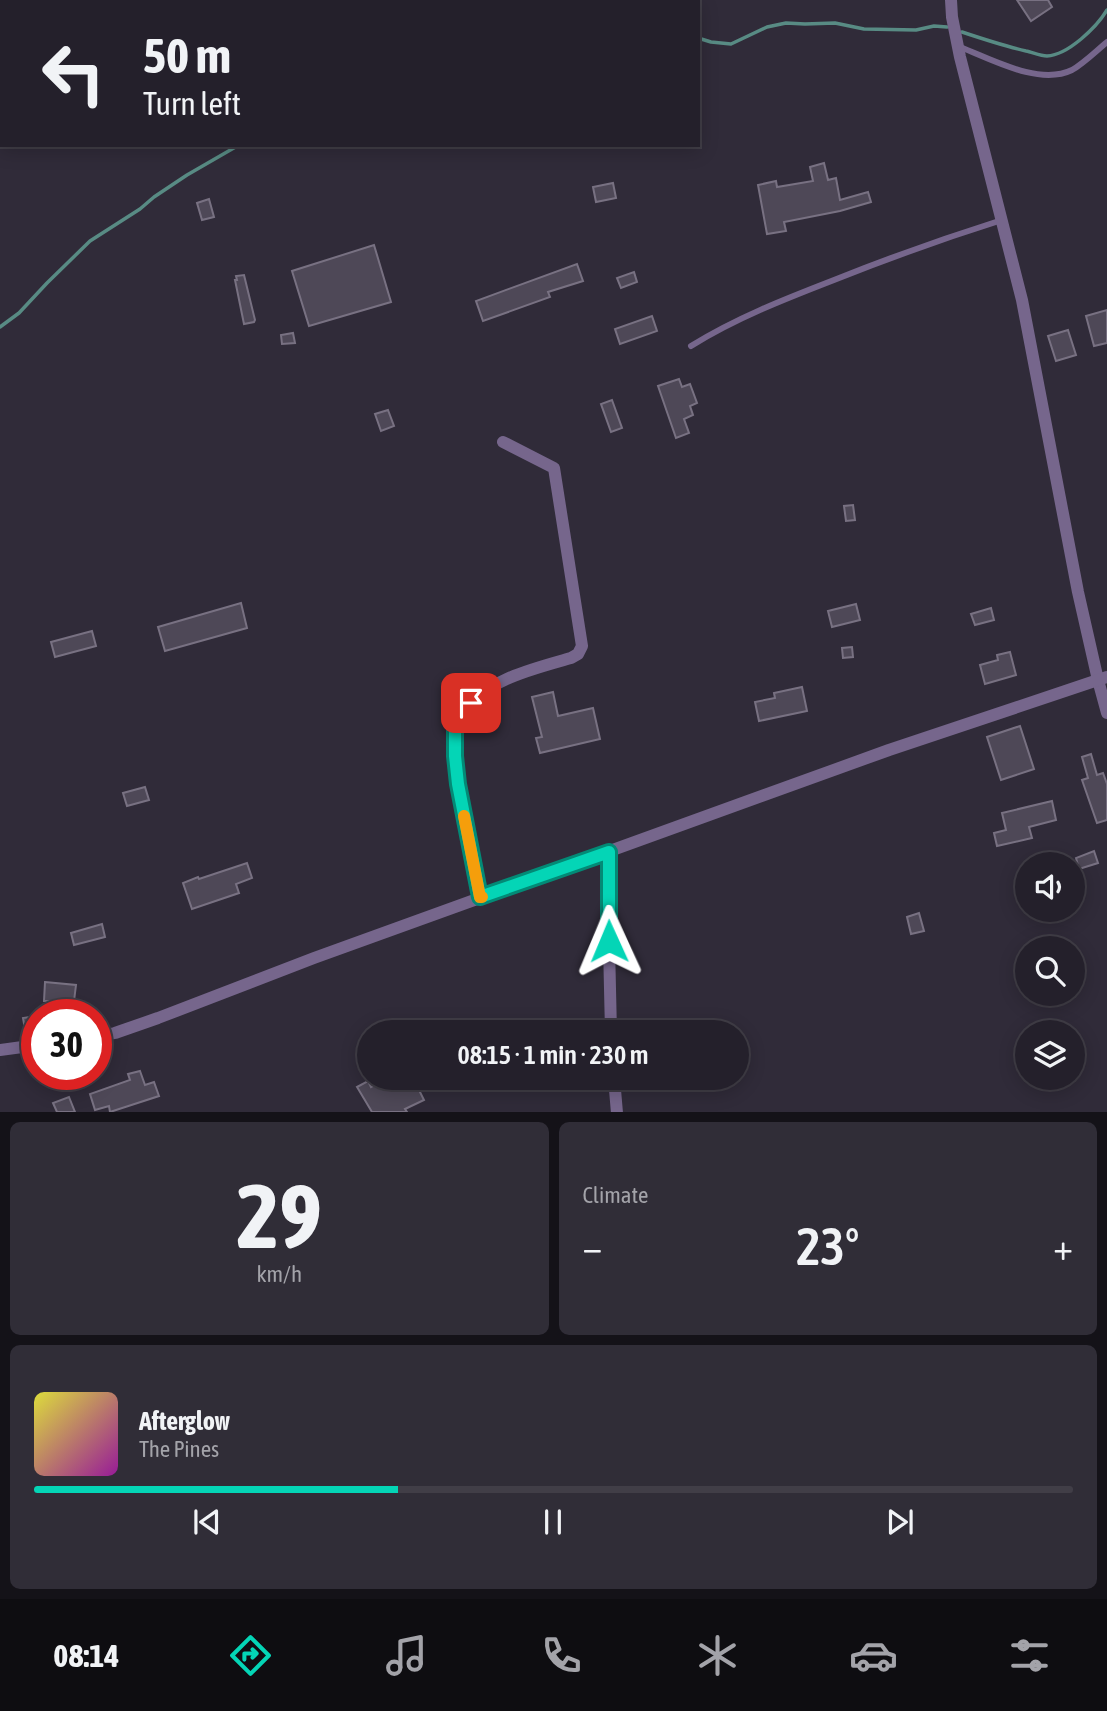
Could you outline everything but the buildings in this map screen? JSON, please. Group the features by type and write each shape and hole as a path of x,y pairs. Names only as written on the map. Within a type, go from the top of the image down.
{"street":[{"path":"951,0 958,46 1022,300 1078,592 1102,679 1107,713"},
{"path":"480,897 455,756 455,730 461,715 471,703 506,679 571,658 578,654 582,646 554,468 503,442"},
{"path":"112,1034 480,897 889,750 1102,679"},
{"path":"609,852 611,1020"},
{"path":"0,1050 21,1047"},
{"path":"615,1090 617,1112"}],"lane":[{"path":"958,46 1028,73 1044,75 1075,68 1107,42"},
{"path":"691,346 780,301 915,249 1002,220"}],"waterway":[{"path":"962,32 1047,56 1064,51 1081,39 1107,10"},
{"path":"700,39 731,44 767,27 786,23 835,23 864,29 916,30 934,26 947,27"},
{"path":"0,327 19,313 90,241 187,175 236,147"}],"slow traffic":[{"path":"464,816 482,897"}],"route":[{"path":"471,703 461,715 455,730 455,756 480,897 609,852 609,941"}]}
